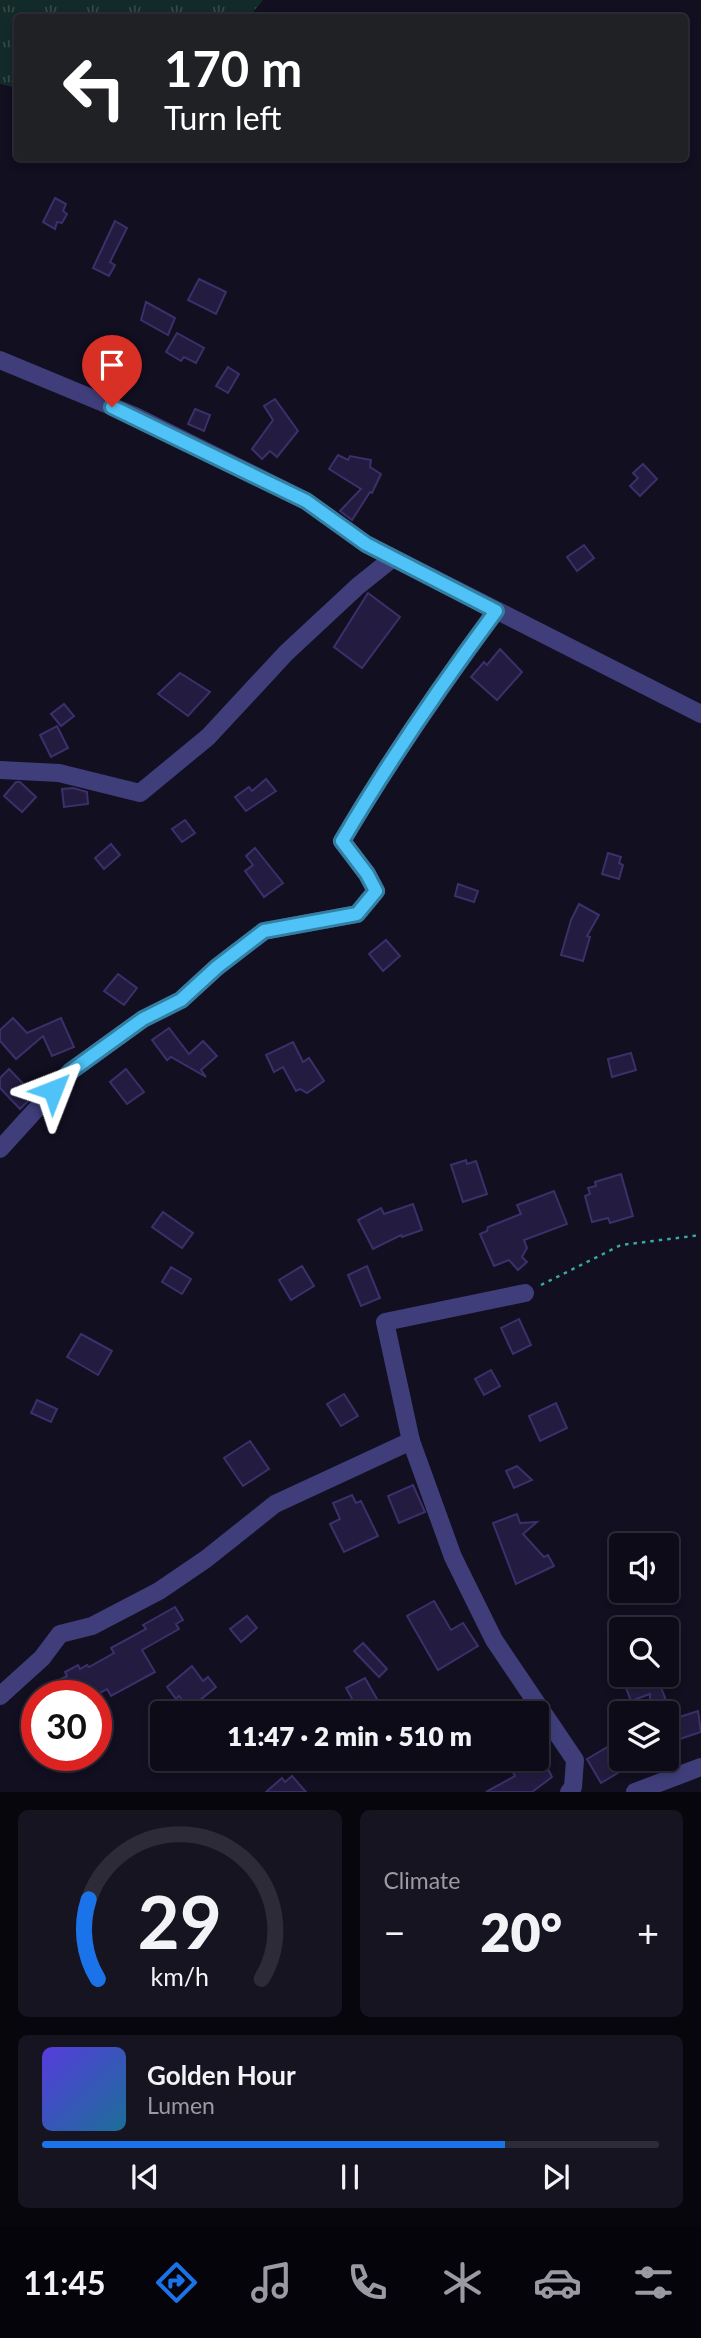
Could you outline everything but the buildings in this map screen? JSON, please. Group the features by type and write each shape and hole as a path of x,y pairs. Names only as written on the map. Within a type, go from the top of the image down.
{"street":[{"path":"0,360 135,416 306,501 366,544 701,714"},
{"path":"0,770 59,774 140,793 208,737 286,653 358,586 393,558"},
{"path":"0,1149 71,1071 143,1019 181,1000 217,967 264,931 357,914 376,891 367,874 342,841 378,779 496,611"},
{"path":"525,1293 385,1322 411,1441 453,1557 494,1640 575,1760 573,1787 569,1792"},
{"path":"0,1696 42,1658 60,1634 92,1626 159,1591 206,1559 275,1504 411,1441"},
{"path":"635,1792 701,1767"}],"path":[{"path":"525,1293 621,1245 701,1235"}],"green space":[{"path":"0,0 263,0 251,14 14,14 14,87 0,84"}],"route":[{"path":"53,1090 71,1071 143,1019 181,1000 217,967 264,931 357,914 376,891 367,874 342,841 378,779 438,689 496,611 366,544 306,501 112,407"}]}
